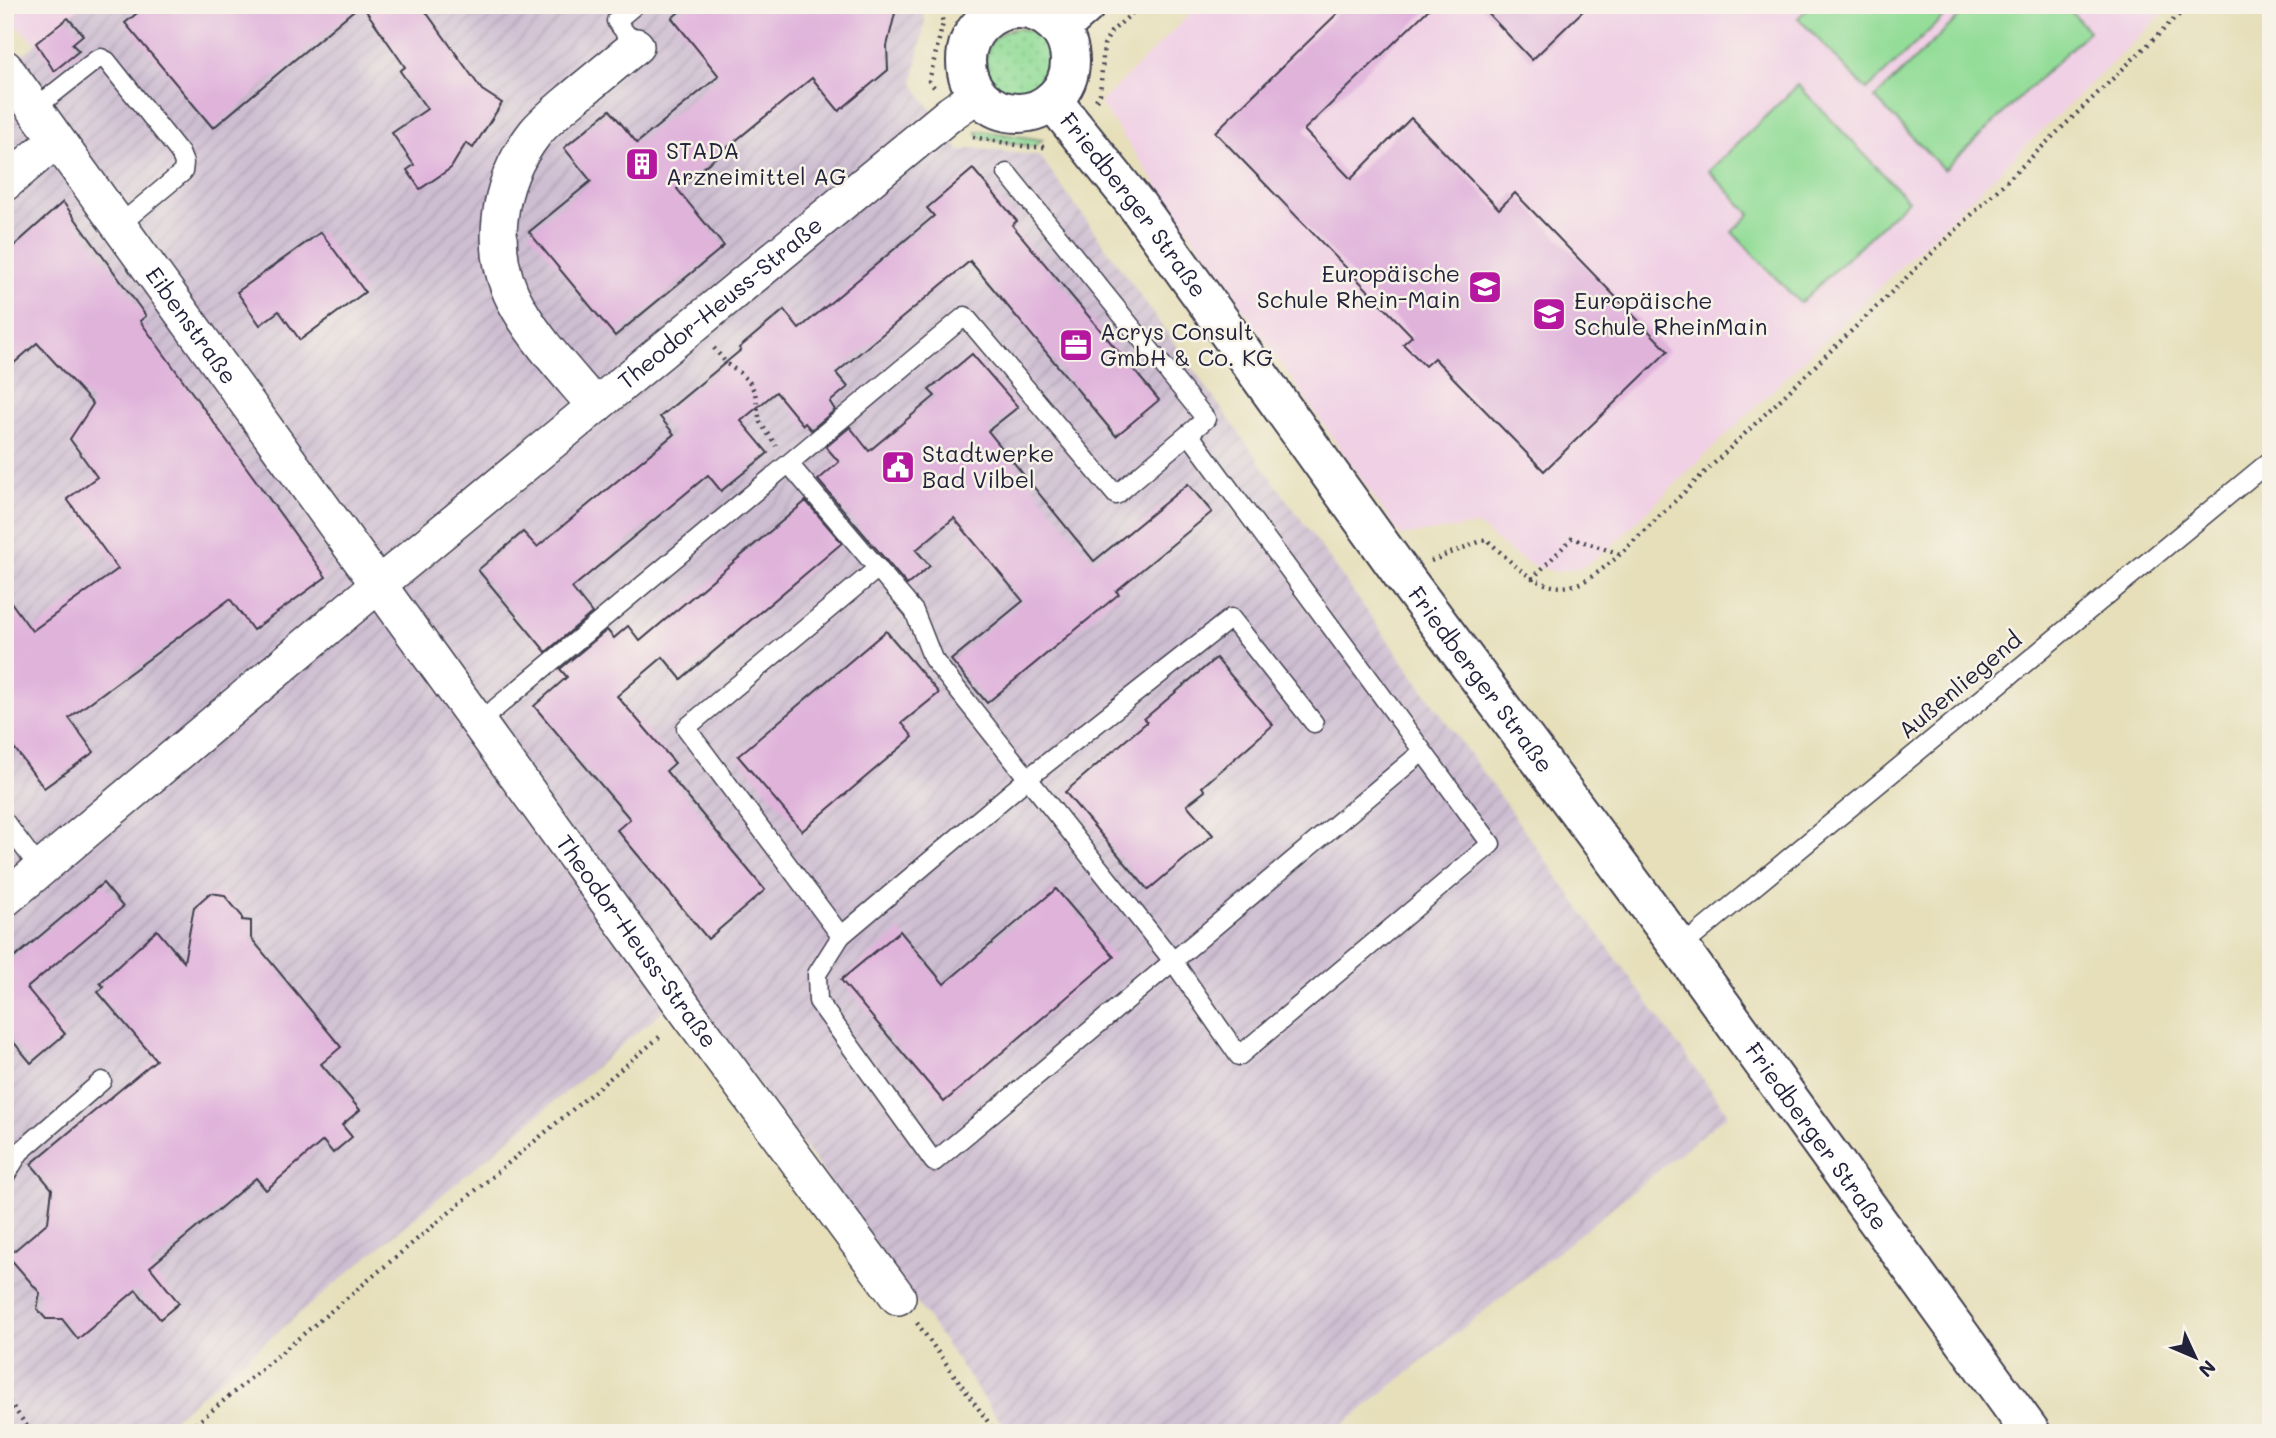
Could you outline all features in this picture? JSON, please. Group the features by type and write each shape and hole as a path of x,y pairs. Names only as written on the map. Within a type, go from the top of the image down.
{"street":[{"path":"1023,9 1048,18 1073,17 1070,67 1060,91 1062,113 1042,107 1024,113 1012,113 987,104 977,94 968,80 965,61 966,51 983,12 1023,9"},
{"path":"595,406 518,309 506,281 500,254 502,199 512,170 536,132 636,46"},
{"name":"Eibenstraße","path":"5,68 378,585"},
{"name":"Theodor-Heuss-Straße","path":"5,900 378,585 977,94"},
{"name":"Friedberger Straße","path":"1062,113 1139,208 1401,573 1679,948 2031,1433"},
{"path":"5,183 55,140"},
{"name":"Theodor-Heuss-Straße","path":"378,585 898,1297"}],"lane":[{"path":"635,5 616,21 636,46"},
{"path":"34,109 102,58 180,153 184,163 183,172 118,226"},
{"path":"478,723 965,316 1116,495 1206,419 1007,173"},
{"path":"789,464 914,611 933,659 1173,961 1239,1056 1491,844 1189,434"},
{"name":"Außenliegend","path":"1679,948 2271,460"},
{"path":"841,936 686,729 878,568"},
{"path":"1314,723 1230,618 1028,778 841,936 817,974 818,1001 934,1162 1422,752"},
{"path":"5,822 41,870"},
{"path":"5,1176 20,1152 102,1081"}],"path":[{"path":"1062,113 1101,94 1104,45 1111,32 1141,5"},
{"path":"1401,573 1486,539 1532,579 1557,588 1576,585 1620,554 2189,5"},
{"path":"695,325 727,364 750,383 755,393 760,422 789,464"},
{"path":"1532,579 1572,538 1620,554"},
{"path":"185,1433 688,1013"},
{"path":"898,1297 996,1433"},
{"path":"5,1396 32,1433"}],"shaded area":[{"path":"5,5 84,5 36,43 5,17"},
{"path":"84,5 921,5 925,21 913,83 960,152 972,148 1040,156 1728,1114 1333,1433 1008,1433 865,1229 688,990 156,1433 5,1433 5,69"},
{"name":"Europäische Schule RheinMain","path":"1199,5 2172,5 1610,547 1583,567 1558,572 1533,566 1477,525 1401,536 1100,103"}],"green space":[{"path":"1811,5 1956,5 1867,90 1798,18"},
{"path":"1971,5 2065,5 2089,31 1944,170 1875,98"},
{"path":"1012,29 1024,29 1041,38 1048,49 1048,73 1041,84 1024,93 1012,93 1000,88 991,79 986,67 986,55 991,43 1000,34"},
{"path":"1798,85 1908,200 1800,303 1732,232 1750,214 1709,171"},
{"path":"977,132 1042,140 1033,147 979,137"}],"building":[{"path":"147,5 360,5 213,128 125,23"},
{"path":"362,5 421,5 482,90 502,103 473,148 466,143 451,168 420,189 407,170 414,165 392,133 427,109 400,71 405,67"},
{"name":"STADA Arzneimittel AG","path":"687,5 897,5 887,46 888,70 839,111 812,78 677,189 724,246 615,336 529,232 591,181 564,148 610,110 637,143 719,76 672,18"},
{"name":"Europäische Schule Rhein-Main","path":"1346,5 1433,5 1304,130 1351,179 1411,118 1499,209 1515,193 1668,351 1544,471 1434,358 1425,366 1403,344 1412,336 1215,132"},
{"path":"1480,5 1589,5 1532,60"},
{"path":"68,18 83,35 72,44 79,51 54,71 36,43"},
{"path":"973,169 1017,221 1012,225 1159,400 1116,436 970,261 836,373 848,387 830,402 835,410 811,430 805,423 803,425 776,392 741,421 768,453 721,491 708,475 572,588 592,613 546,652 478,570 523,532 537,547 674,434 660,417 741,350 739,348 784,310 799,329 934,216 927,208"},
{"path":"63,202 146,316 140,321 326,577 253,630 230,599 69,718 94,752 44,788 15,749 5,757 5,594 32,631 118,569 67,499 97,477 70,439 93,404 37,343 5,371 5,254"},
{"path":"321,232 365,292 300,340 279,311 260,325 237,292"},
{"path":"972,354 1018,407 988,431 1094,561 1188,484 1212,512 1116,591 1119,594 987,703 951,660 1023,601 954,518 916,550 930,566 907,585 818,480 839,462 826,447 850,427 869,451 935,396 929,390"},
{"path":"806,501 842,543 681,679 663,657 617,696 675,763 666,771 765,890 708,939 617,830 630,819 534,706 567,677 560,669 607,630 614,638 628,626 640,641"},
{"path":"886,631 939,693 902,723 913,737 802,831 738,756"},
{"path":"1216,658 1273,725 1202,787 1205,791 1187,805 1213,835 1148,890 1065,792 1147,722 1144,719"},
{"path":"103,883 123,907 27,988 65,1034 31,1063 5,1032 5,962 7,964"},
{"path":"1056,889 1114,957 944,1102 841,980 900,931 944,984"},
{"path":"210,893 224,895 242,916 242,920 251,921 251,938 341,1047 321,1064 360,1110 342,1125 352,1137 333,1153 323,1141 266,1190 256,1178 150,1267 179,1303 160,1319 136,1290 78,1339 62,1319 46,1319 37,1309 40,1293 8,1256 48,1222 52,1189 31,1164 156,1060 98,992 104,987 100,983 157,930 184,962 194,907"}],"place":[{"name":"STADA Arzneimittel AG","path":"642,164"},
{"name":"Europäische Schule Rhein-Main","path":"1485,287"},
{"name":"Europäische Schule RheinMain","path":"1549,314"},
{"name":"Acrys Consult GmbH & Co. KG","path":"1076,345"},
{"name":"Stadtwerke Bad Vilbel","path":"898,467"}]}
